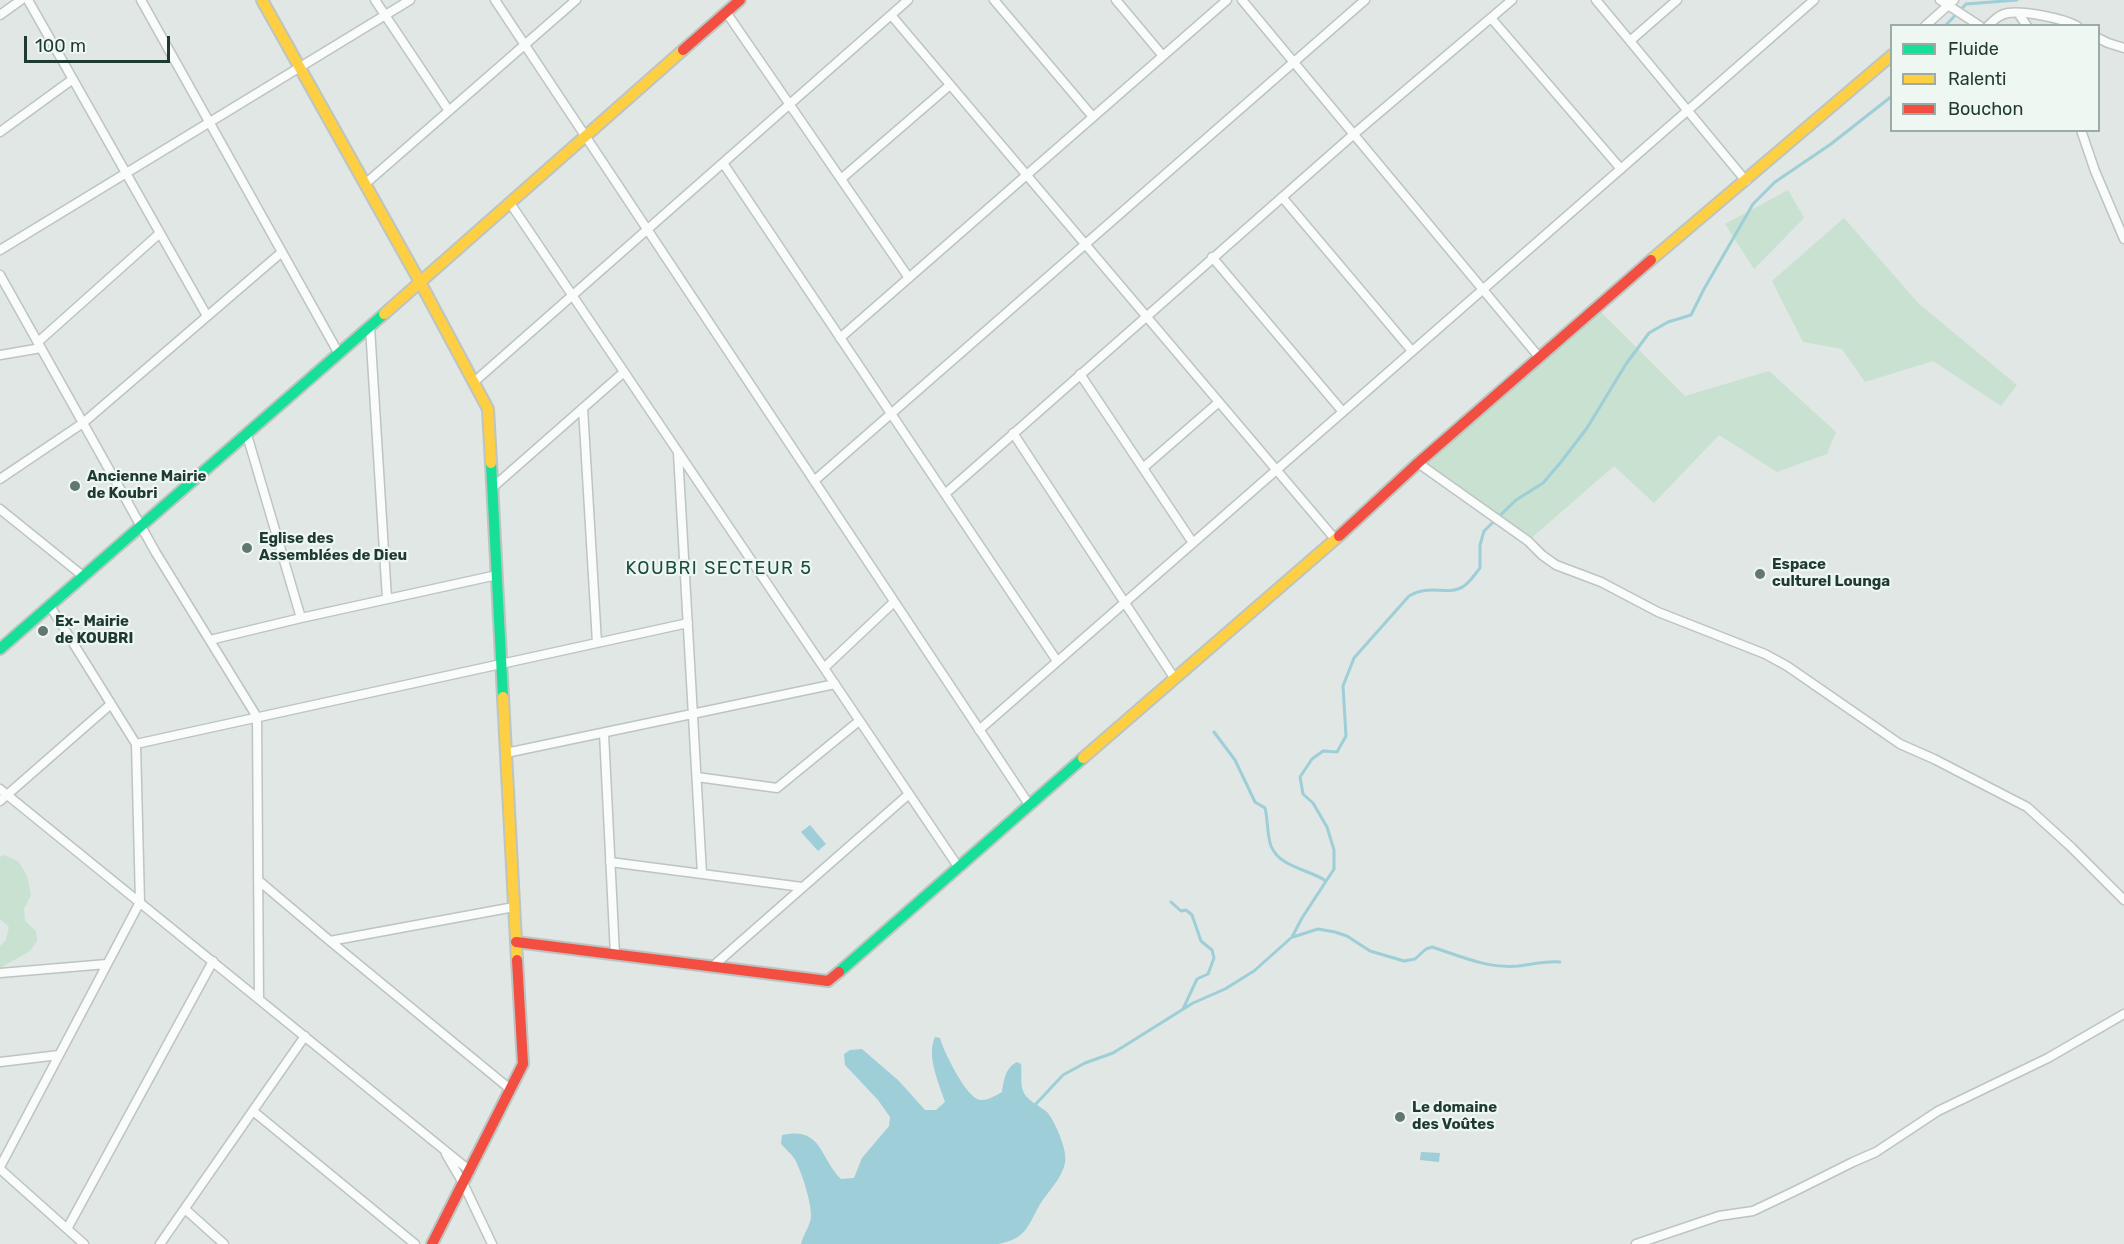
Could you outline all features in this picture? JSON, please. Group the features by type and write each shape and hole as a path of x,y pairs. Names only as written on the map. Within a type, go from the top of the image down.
{"main road":[{"path":"262,0 420,282 488,409 523,1064 432,1244"},
{"path":"0,649 248,435 585,136 726,7 740,0"},
{"path":"516,942 828,981 1335,540 1418,463 1539,357 1890,57"}],"street":[{"path":"0,15 21,0"},
{"path":"28,0 207,316"},
{"path":"141,0 339,354"},
{"path":"375,0 449,111"},
{"path":"0,250 410,0"},
{"path":"495,0 1029,806"},
{"path":"365,184 576,0"},
{"path":"474,382 908,0"},
{"path":"994,0 1093,117"},
{"path":"1116,0 1163,56"},
{"path":"840,338 1227,0"},
{"path":"1242,0 1539,357"},
{"path":"814,481 1365,0"},
{"path":"945,494 1145,315 1512,0"},
{"path":"1596,0 1746,181"},
{"path":"1630,41 1677,0"},
{"path":"979,730 1814,0"},
{"path":"1940,0 1951,1 1978,24"},
{"path":"1927,24 1951,1"},
{"path":"726,7 789,104 909,278"},
{"path":"1990,24 2007,13 2048,17 2071,24"},
{"path":"2018,14 2026,24"},
{"path":"891,15 1335,540"},
{"path":"1491,18 1621,169"},
{"path":"2100,39 2124,48"},
{"path":"0,132 73,79"},
{"path":"841,179 950,85"},
{"path":"2082,132 2124,239"},
{"path":"723,163 1057,661"},
{"path":"1282,197 1412,351"},
{"path":"510,203 959,868"},
{"path":"0,355 40,345 160,233"},
{"path":"0,479 83,423 282,252"},
{"path":"1212,257 1343,412"},
{"path":"0,275 141,526 257,717 259,999"},
{"path":"370,326 387,599"},
{"path":"492,488 624,372"},
{"path":"1080,374 1193,543"},
{"path":"1143,468 1219,402"},
{"path":"583,408 597,643"},
{"path":"1013,433 1175,679"},
{"path":"248,435 301,618"},
{"path":"678,452 702,874"},
{"path":"1418,463 1528,541 1556,565 1600,582 1658,612 1765,654 1787,666 1900,744 2027,807 2124,900"},
{"path":"0,509 83,576"},
{"path":"210,640 497,575"},
{"path":"824,668 894,602"},
{"path":"50,606 136,744 140,902 0,1168 84,1244"},
{"path":"136,744 688,623"},
{"path":"506,753 835,684"},
{"path":"0,801 4,792 111,704"},
{"path":"697,777 777,788 859,721"},
{"path":"604,733 615,955"},
{"path":"4,792 469,1170"},
{"path":"712,967 909,794"},
{"path":"610,862 802,887"},
{"path":"258,880 510,1089"},
{"path":"330,941 514,907"},
{"path":"67,1229 213,961"},
{"path":"0,973 107,964"},
{"path":"1636,1244 1719,1216 1753,1211 1876,1152 1938,1111 2048,1058 2124,1014"},
{"path":"160,1244 305,1036"},
{"path":"0,1062 59,1055"},
{"path":"253,1111 415,1244"},
{"path":"443,1149 463,1183 492,1244"},
{"path":"185,1209 224,1244"}],"green space":[{"path":"1788,190 1804,218 1754,269 1725,224"},
{"path":"1844,218 1918,303 2017,385 2001,406 1933,361 1865,382 1842,349 1803,342 1772,281"},
{"path":"1596,307 1685,396 1769,371 1836,432 1827,454 1777,472 1719,435 1654,503 1614,466 1528,541 1418,463"},
{"path":"5,855 19,862 27,876 31,895 24,909 25,921 36,931 37,941 30,951 0,968 0,946 6,940 9,927 0,919 0,857"}],"water":[{"path":"810,825 826,844 818,851 801,832"},
{"path":"935,1037 940,1038 962,1083 974,1097 980,1100 989,1099 1002,1092 1008,1071 1017,1062 1021,1064 1023,1091 1030,1100 1047,1112 1063,1144 1065,1163 1058,1180 1020,1236 1007,1242 998,1244 801,1244 811,1217 810,1204 797,1163 781,1144 782,1135 795,1133 812,1139 841,1179 854,1178 862,1158 889,1126 890,1117 878,1100 845,1065 844,1054 850,1050 862,1049 899,1081 925,1110 936,1110 945,1102 933,1061"},
{"path":"1421,1152 1440,1153 1439,1162 1420,1160"}],"waterway":[{"path":"1947,24 1966,4 2017,0"},
{"path":"1034,1106 1063,1075 1085,1063 1113,1053 1193,1003 1225,989 1254,971 1292,937 1334,869 1334,850 1327,827 1313,803 1303,794 1300,777 1312,759 1323,751 1337,752 1346,736 1343,686 1354,658 1409,596 1424,590 1458,589 1468,582 1480,568 1480,545 1484,531 1516,500 1543,483 1561,462 1587,428 1626,364 1649,333 1668,322 1691,315 1753,204 1775,182 1831,144 1890,98"},
{"path":"1214,732 1235,760 1255,802 1265,808 1270,842 1275,853 1288,864 1326,881"},
{"path":"1171,902 1181,911 1186,910 1192,915 1201,941 1212,950 1214,958 1208,974 1197,979 1183,1009"},
{"path":"1293,937 1318,929 1335,932 1347,936 1370,951 1404,961 1415,959 1426,949 1432,947 1496,966 1560,962"}],"traffic: fast":[{"path":"0,649 384,314"},
{"path":"491,463 503,697"},
{"path":"839,972 1083,758"}],"traffic: slow":[{"path":"262,0 420,282 488,409 491,463"},
{"path":"384,314 683,50"},
{"path":"1651,260 1890,57"},
{"path":"1083,758 1339,536"},
{"path":"503,697 517,960"}],"traffic: jam":[{"path":"683,50 740,0"},
{"path":"1339,536 1418,463 1651,260"},
{"path":"516,942 828,981 839,972"},
{"path":"432,1244 523,1064 517,960"}],"place":[{"name":"Ancienne Mairie de Koubri","path":"75,486"},
{"name":"Eglise des Assemblées de Dieu","path":"247,548"},
{"name":"Espace culturel Lounga","path":"1760,574"},
{"name":"Ex- Mairie de KOUBRI","path":"43,631"},
{"name":"Le domaine des Voûtes","path":"1400,1117"}],"district":[{"name":"KOUBRI SECTEUR 5","path":"719,569"}]}
